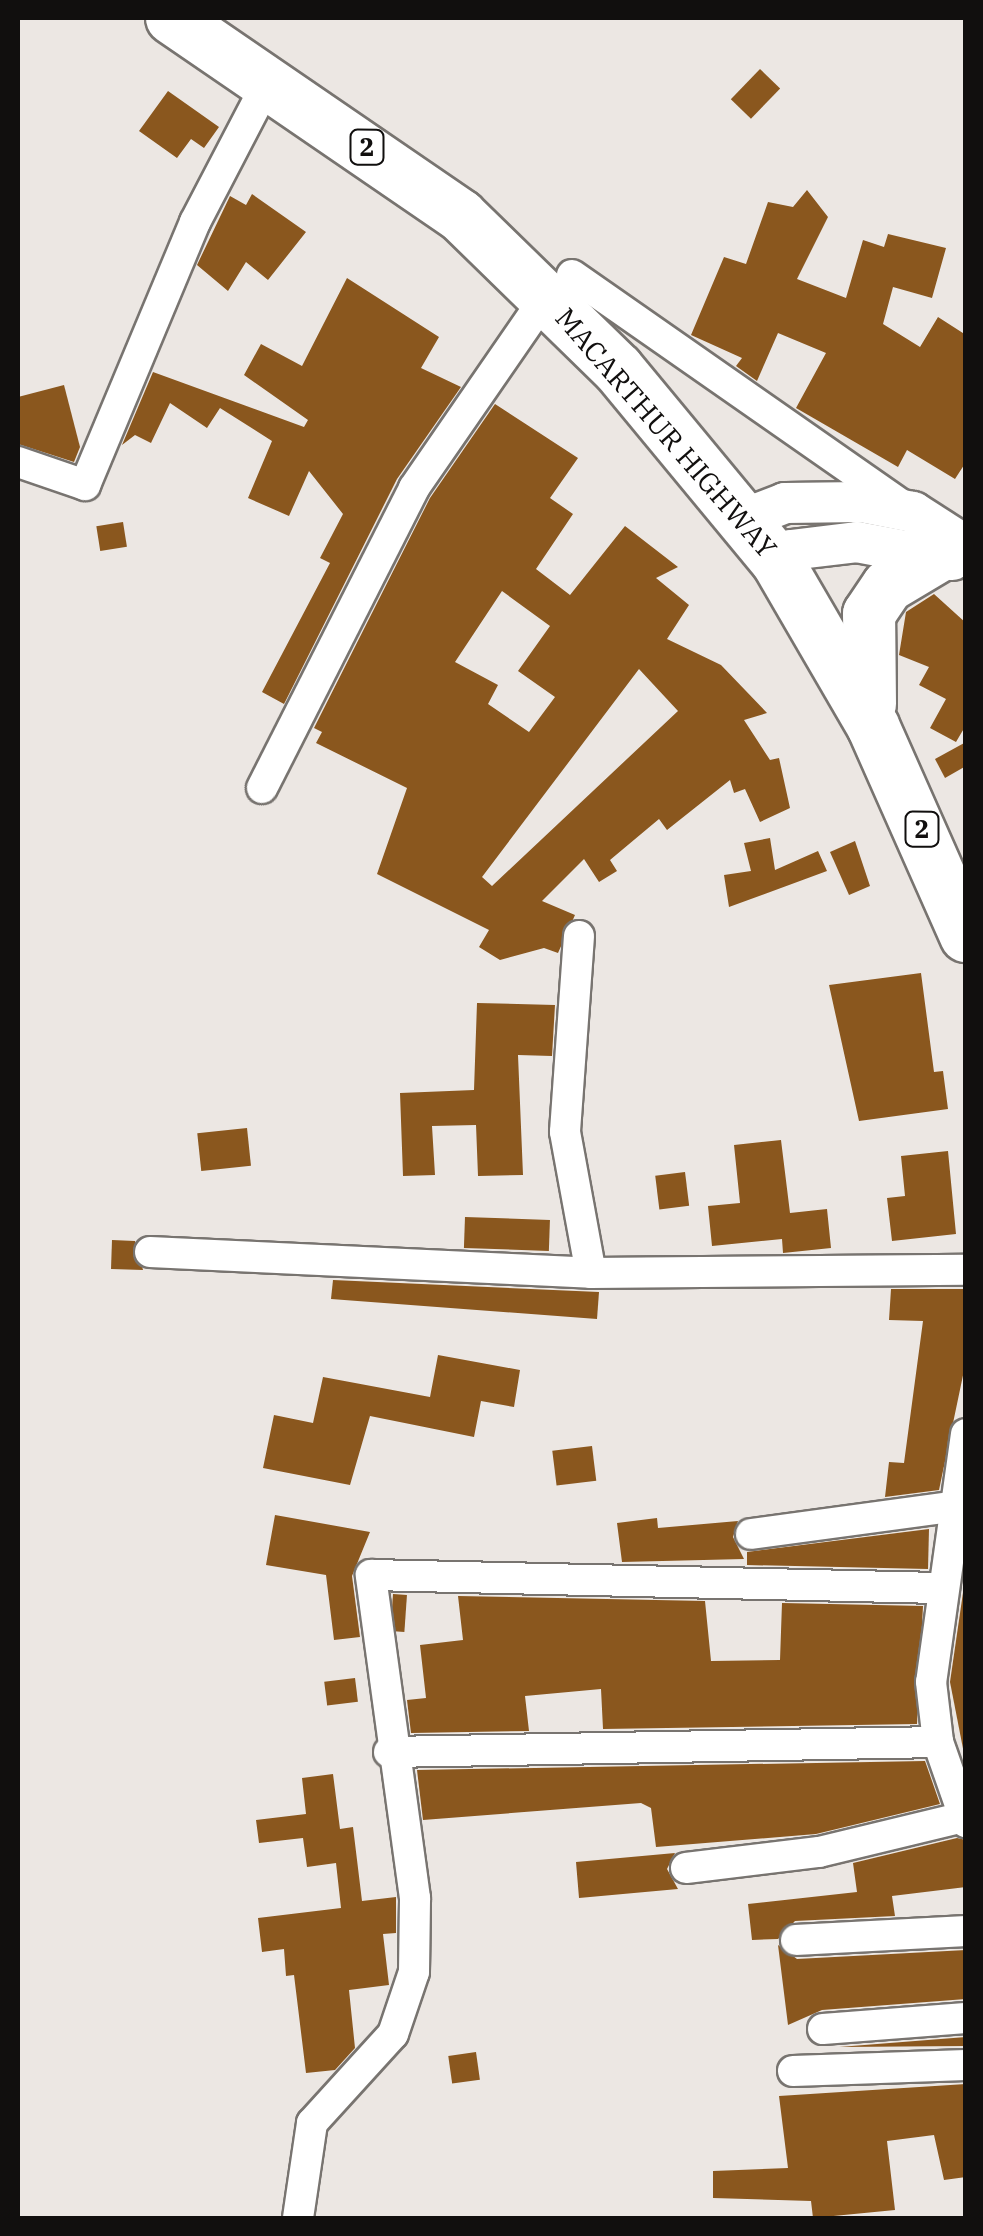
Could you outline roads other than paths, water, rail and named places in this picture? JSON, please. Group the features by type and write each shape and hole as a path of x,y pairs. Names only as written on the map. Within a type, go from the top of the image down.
{"highway":[{"name":"MACARTHUR HIGHWAY","path":"172,18 388,160 560,285 777,561 873,726 966,936"},
{"path":"873,726 870,614 888,586 945,544"}],"main road":[{"path":"744,518 821,502 945,544"},
{"path":"777,561 791,550 856,542 945,544"}],"street":[{"path":"18,462 84,485 195,222 268,82"},
{"path":"262,788 414,488 560,285 945,544"},
{"path":"579,936 565,1132 591,1273"},
{"path":"150,1252 591,1273 966,1270"},
{"path":"686,1868 819,1852 965,1819 938,1742 931,1682 938,1588 966,1434"},
{"path":"751,1534 951,1507"},
{"path":"298,2218 312,2122 393,2034 414,1972 415,1898 389,1752 371,1575 938,1588"},
{"path":"389,1752 938,1742"},
{"path":"796,1940 966,1931"},
{"path":"823,2029 966,2018"},
{"path":"793,2070 966,2065"}]}
